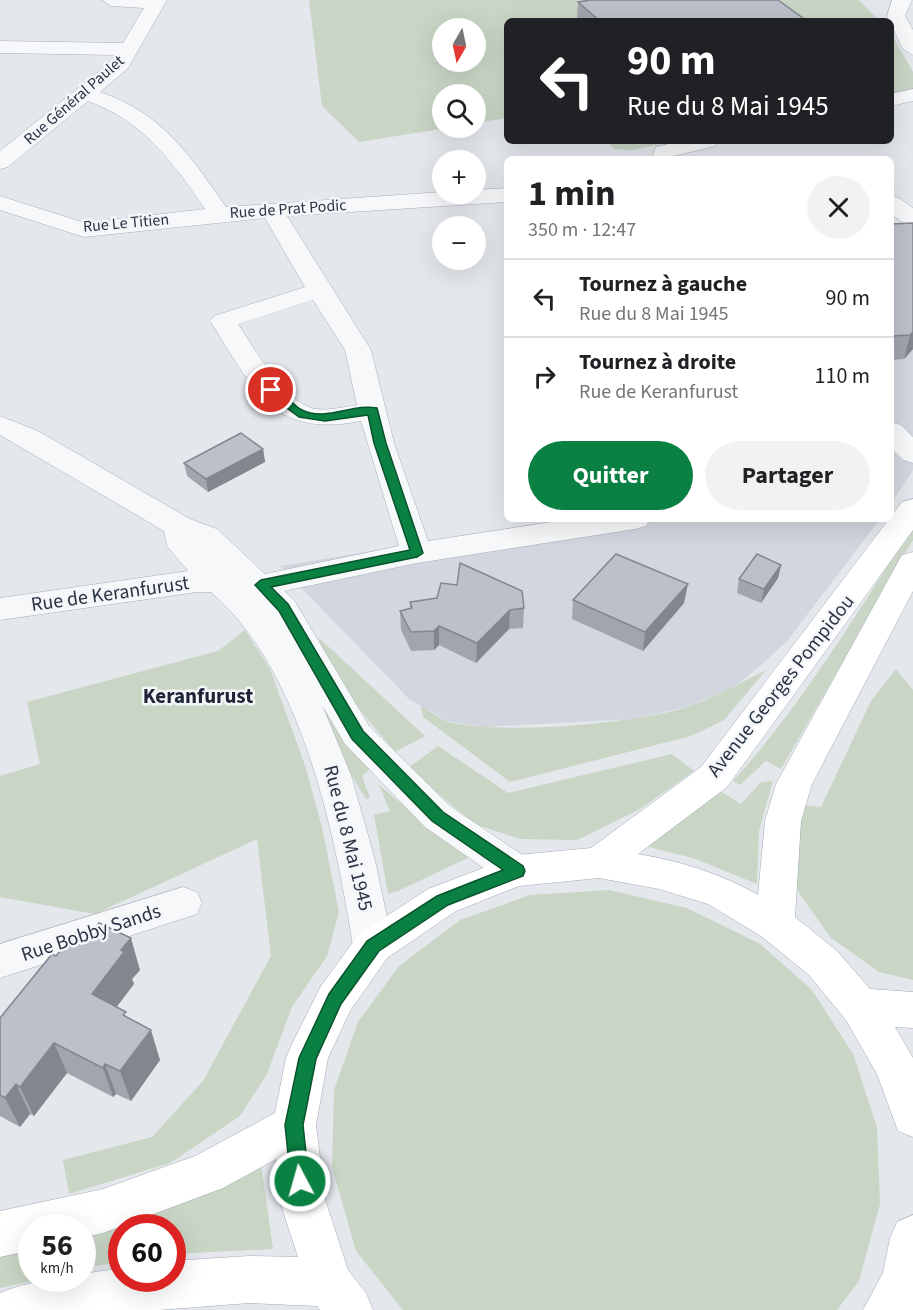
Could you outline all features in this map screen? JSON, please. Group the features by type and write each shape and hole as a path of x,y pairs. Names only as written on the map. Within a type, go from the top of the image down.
{"main road":[{"name":"Avenue Georges Pompidou","path":"599,863 714,777 913,509"},
{"name":"Avenue Georges Pompidou","path":"775,924 783,821 795,784 913,562"},
{"path":"339,1296 302,1199 294,1125 307,1058 335,999 373,946 442,900 517,871 599,863 659,873 720,892 775,924 824,963 860,1007 896,1067 913,1117"},
{"path":"860,1007 913,1010"},
{"path":"0,1234 103,1211 207,1173 294,1125"},
{"path":"887,1310 905,1281 913,1238"},
{"path":"16,1310 183,1281 290,1279 339,1296"}],"street":[{"path":"111,0 158,2"},
{"path":"903,0 900,2 896,16 913,49"},
{"name":"Rue Général Paulet","path":"0,162 121,64 158,2"},
{"path":"0,47 131,49"},
{"name":"Rue de Prat Podic","path":"84,93 113,101 166,139 220,214 504,195"},
{"path":"894,99 913,95"},
{"path":"663,156 664,152 695,144"},
{"name":"Rue Le Titien","path":"0,203 84,230 220,214"},
{"path":"894,205 913,219"},
{"path":"272,210 358,350 380,443 417,553"},
{"path":"320,290 223,321 271,390 299,413 325,417 373,411"},
{"path":"0,424 28,437 178,526 206,536 284,608 357,735 438,817 517,871"},
{"path":"261,585 417,553 616,522"},
{"name":"Rue du 8 Mai 1945","path":"178,526 183,546 255,617 287,670 326,749 346,813 373,946"},
{"name":"Rue de Keranfurust","path":"0,609 197,581 219,581"},
{"name":"Rue Bobby Sands","path":"0,961 3,962 63,939 183,903"}],"shaded area":[{"path":"894,237 913,240 913,470 894,499"},
{"path":"548,522 878,522 788,640 733,688 686,707 633,719 484,727 447,721 409,699 280,566"}],"green space":[{"path":"309,0 859,0 876,18 504,18 504,118 486,121 486,84 432,84 432,130 359,142 322,106"},
{"path":"894,38 913,72 913,88 894,92"},
{"path":"609,144 660,144 634,150 614,149"},
{"path":"913,526 913,540 781,769 766,761 740,785 733,781 759,752 806,689"},
{"path":"245,630 270,669 305,765 322,827 339,912 327,956 292,1007 267,1074 240,1116 170,1163 69,1194 63,1160 152,1137 203,1081 271,956 257,839 95,914 0,897 0,776 40,764 27,702 218,651"},
{"path":"318,637 425,736 395,752 341,683"},
{"path":"896,669 913,690 913,980 879,972 831,938 797,890 795,842 804,805 821,807 871,701"},
{"path":"766,670 724,720 691,736 510,782 423,717 421,706 449,722 472,726 501,728 603,723 687,707"},
{"path":"330,714 370,769 362,776 370,798 366,799 350,773 325,715"},
{"path":"438,746 508,793 672,754 694,771 640,809 577,840 520,839 474,824 408,768"},
{"path":"773,781 759,831 757,884 693,858 645,846 720,791 741,804 761,782"},
{"path":"379,785 439,835 472,856 388,894 374,815 390,811"},
{"path":"609,890 687,908 760,944 812,990 853,1054 877,1127 880,1204 859,1281 837,1310 403,1310 356,1251 332,1167 334,1090 358,1022 399,966 460,920 530,895"},
{"path":"260,1156 273,1249 186,1253 186,1214 119,1214"},
{"path":"108,1219 108,1264 96,1266 96,1224"},
{"path":"18,1249 18,1284 0,1288 0,1252"}],"building":[{"path":"591,0 778,0 803,18 597,18 578,2"},
{"path":"913,223 913,332 910,335 894,336 894,224"},
{"path":"241,433 263,449 206,479 184,463"},
{"path":"616,554 688,584 645,632 573,600"},
{"path":"757,554 781,565 764,589 739,579"},
{"path":"460,563 522,591 524,608 510,610 477,643 439,626 434,631 411,632 400,611 412,608 410,602 437,598 441,583 457,585"},
{"path":"99,923 131,938 121,950 124,952 92,994 126,1012 123,1015 151,1030 120,1071 105,1064 103,1068 54,1043 20,1087 16,1084 5,1098 0,1095 0,1018 52,954 56,956 78,930 89,935"}],"district":[{"name":"Keranfurust","path":"198,696"}],"route":[{"path":"271,390 299,413 325,417 373,411 380,443 417,553 261,585 284,608 357,735 438,817 517,871 442,900 373,946 335,999 307,1058 294,1125 300,1181"}]}
